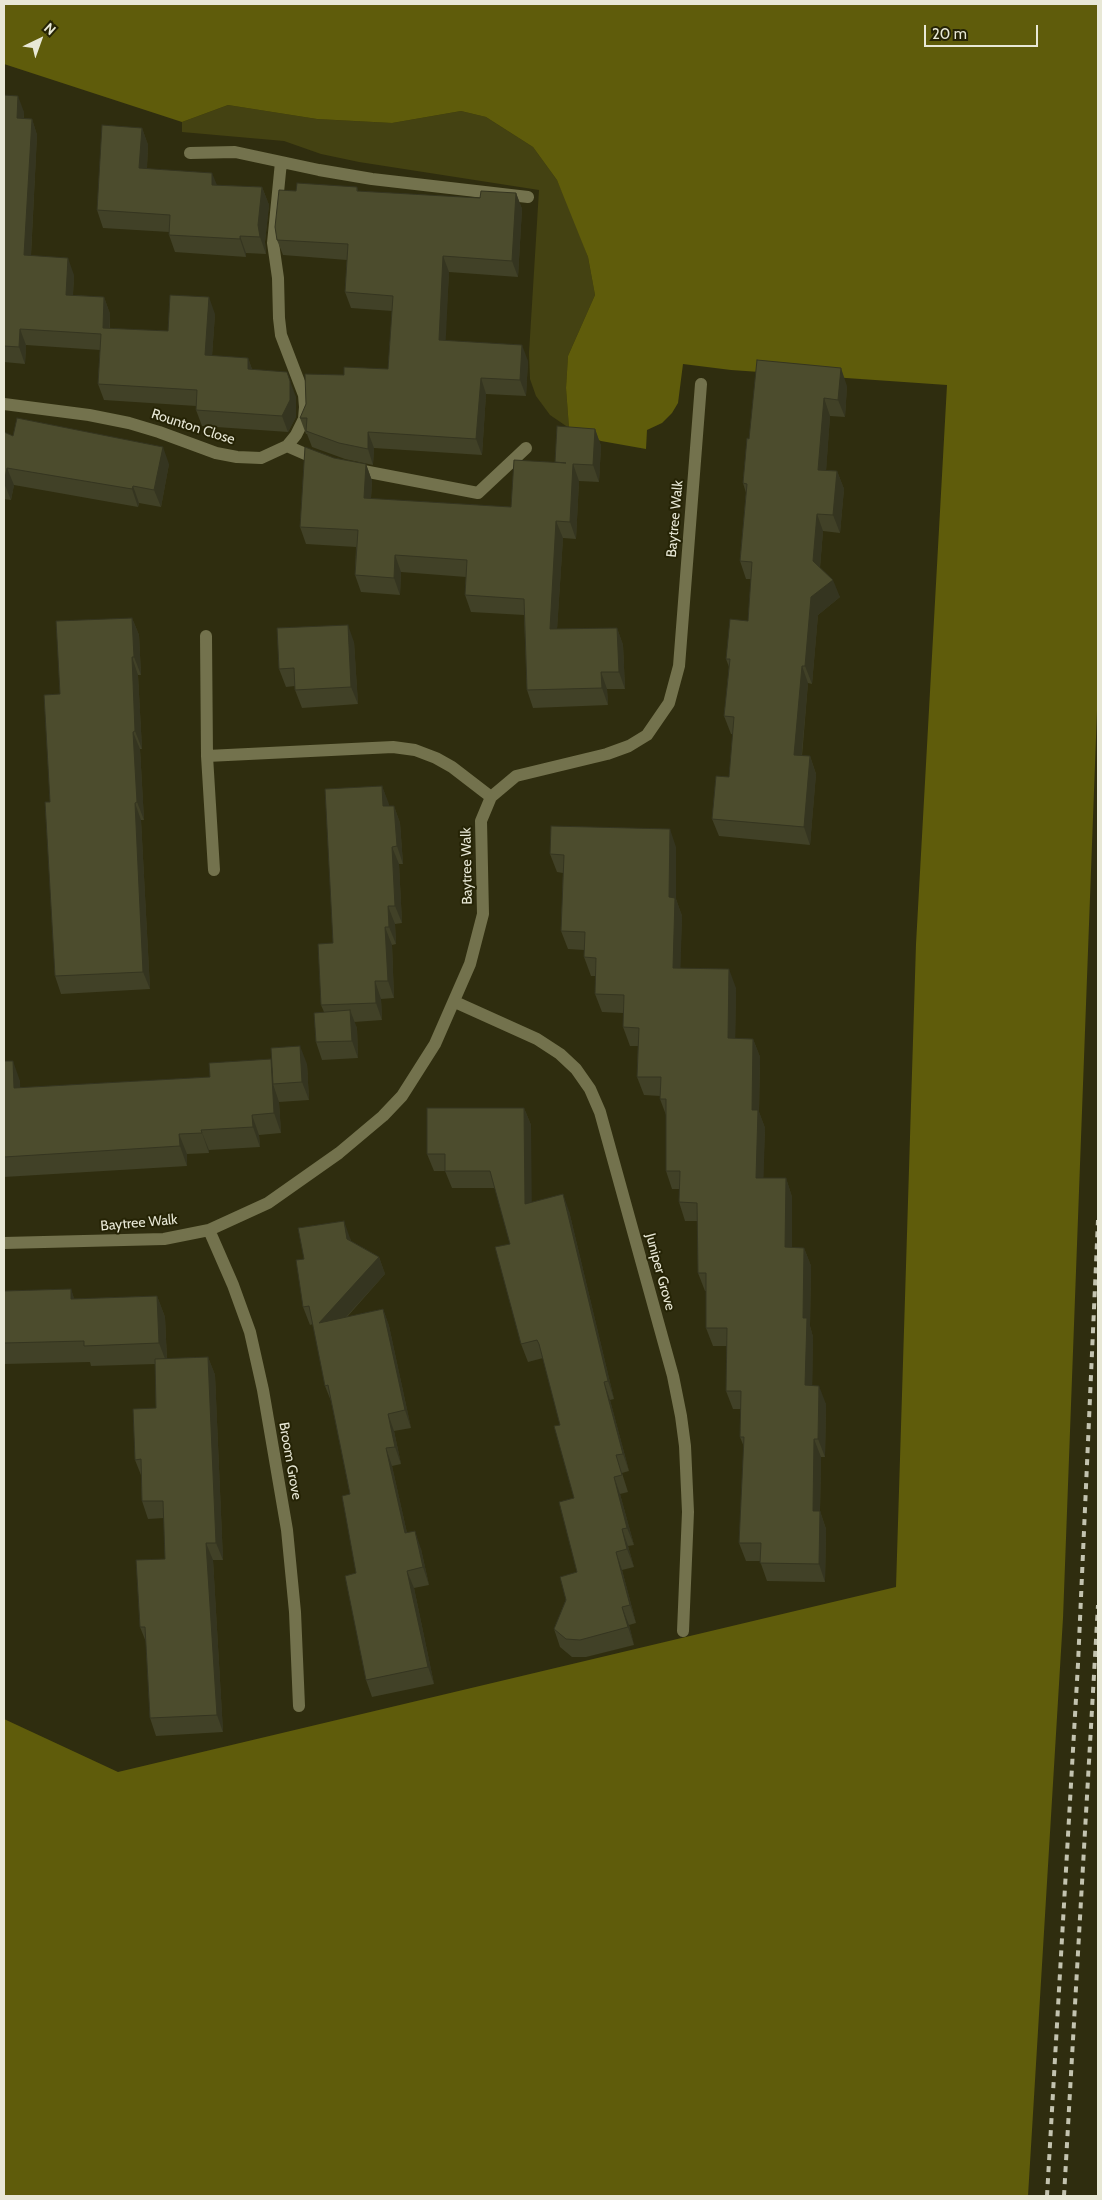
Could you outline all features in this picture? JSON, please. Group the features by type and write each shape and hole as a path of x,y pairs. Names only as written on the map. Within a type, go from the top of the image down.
{"street":[{"path":"190,153 235,152 372,179 528,198"},
{"path":"281,162 274,243 280,297 279,318 281,335 304,395 305,407 304,419 296,435 287,446 339,466 478,493 526,448"},
{"name":"Baytree Walk","path":"4,1243 164,1239 209,1230 268,1203 339,1154 383,1116 402,1096 419,1072 455,1002 470,964 483,914 481,821 491,796 516,776 607,754 629,746 647,735 669,702 679,666 702,384"},
{"name":"Rounton Close","path":"4,404 89,415 129,423 216,453 236,457 261,458 287,446"},
{"path":"206,636 207,756 214,870"},
{"path":"207,756 393,746 415,750 436,758 452,767 491,796"},
{"name":"Juniper Grove","path":"455,1002 537,1038 560,1054 576,1069 590,1090 600,1112 655,1310 681,1416 685,1446 688,1512 683,1631"},
{"name":"Broom Grove","path":"209,1230 250,1332 262,1390 287,1530 295,1612 298,1706"}],"shaded area":[{"path":"4,4 1098,4 1098,684 1063,1618 1028,2196 4,2196 4,1719 118,1772 896,1587 916,944 947,385 731,370 683,364 678,403 672,413 662,423 647,430 646,449 601,441 569,428 566,388 568,356 595,295 588,257 557,180 533,147 486,117 461,111 392,123 317,119 228,105 182,122 4,64"},
{"path":"228,105 317,119 392,123 461,111 486,117 533,147 557,180 572,213 588,257 595,295 568,356 566,388 569,428 550,415 536,396 530,379 529,353 539,190 359,162 321,154 284,141 182,132 182,122"}],"building":[{"path":"4,95 18,96 17,118 32,119 24,255 68,258 66,295 104,297 103,328 168,331 170,295 209,297 205,355 248,358 248,369 287,372 290,381 290,400 282,416 196,410 197,390 98,384 101,334 20,329 19,347 4,346"},
{"path":"102,125 142,128 139,168 212,173 212,185 262,187 258,225 260,237 240,236 240,239 169,235 170,215 97,210"},
{"path":"297,183 357,187 357,191 480,198 481,191 516,193 512,261 443,256 439,340 522,345 520,380 481,378 476,439 368,432 368,449 339,443 306,431 307,418 300,418 306,404 305,374 344,375 344,367 388,369 393,296 345,292 348,244 277,240 275,227 279,190 296,191"},
{"path":"757,360 841,368 838,400 824,398 818,470 837,471 833,515 817,514 813,561 833,580 811,597 805,666 802,666 794,755 810,756 804,827 712,819 716,776 729,777 734,717 724,716 730,659 726,659 730,619 748,621 752,562 740,561 747,484 743,483"},
{"path":"17,418 163,447 154,490 133,486 132,489 7,468 4,483 4,432 13,436"},
{"path":"557,426 595,429 593,465 573,464 570,522 556,521 550,629 617,628 619,672 601,672 602,688 527,690 524,599 465,595 467,560 395,555 394,578 355,575 358,530 300,527 305,447 334,458 366,464 364,498 511,507 514,460 566,463 555,462"},
{"path":"132,618 135,731 133,732 137,802 135,803 143,972 55,976 45,802 50,802 44,695 60,694 56,621"},
{"path":"348,625 351,687 295,690 294,668 279,669 277,628"},
{"path":"382,786 383,806 394,806 397,846 392,847 395,906 388,906 389,927 385,927 388,981 375,981 376,1003 321,1005 318,944 333,943 325,789"},
{"path":"551,826 670,829 669,897 675,898 673,968 729,969 728,1038 753,1039 752,1110 758,1110 756,1178 786,1178 785,1247 804,1248 803,1318 807,1318 805,1385 819,1386 818,1439 814,1439 813,1511 820,1511 819,1564 760,1563 761,1543 739,1543 744,1437 740,1437 741,1391 726,1391 727,1328 706,1328 706,1273 698,1273 697,1203 679,1202 680,1171 666,1171 666,1099 660,1099 661,1077 637,1077 639,1028 623,1027 624,995 595,994 596,958 584,957 585,932 561,931 564,855 550,854"},
{"path":"350,1010 352,1041 316,1042 314,1013"},
{"path":"300,1046 302,1082 273,1084 271,1048"},
{"path":"271,1059 274,1113 252,1115 253,1127 201,1130 202,1133 179,1134 180,1146 4,1157 4,1061 13,1061 14,1088 210,1077 209,1063"},
{"path":"427,1108 524,1108 525,1204 563,1194 608,1381 604,1382 623,1454 616,1455 622,1475 614,1477 627,1528 622,1529 627,1549 616,1552 630,1605 622,1607 628,1627 580,1640 566,1639 554,1629 566,1600 560,1577 577,1572 559,1502 574,1498 554,1426 560,1425 539,1344 537,1340 521,1344 495,1247 510,1244 490,1171 445,1171 445,1154 427,1154"},
{"path":"344,1221 347,1239 379,1257 319,1323 383,1309 405,1410 388,1414 395,1447 386,1448 405,1533 415,1531 423,1567 407,1571 428,1667 366,1680 345,1576 356,1573 342,1496 350,1494 328,1385 325,1386 309,1306 303,1307 296,1260 304,1259 298,1228"},
{"path":"71,1289 71,1299 157,1296 159,1343 84,1346 84,1341 4,1343 4,1291"},
{"path":"208,1357 216,1543 206,1543 217,1715 150,1718 145,1627 140,1627 136,1560 165,1559 163,1501 142,1501 141,1459 135,1460 133,1409 156,1408 155,1359"}],"railway":[{"path":"1047,2196 1078,1664 1098,1220"},
{"path":"1064,2196 1098,1605"}]}
